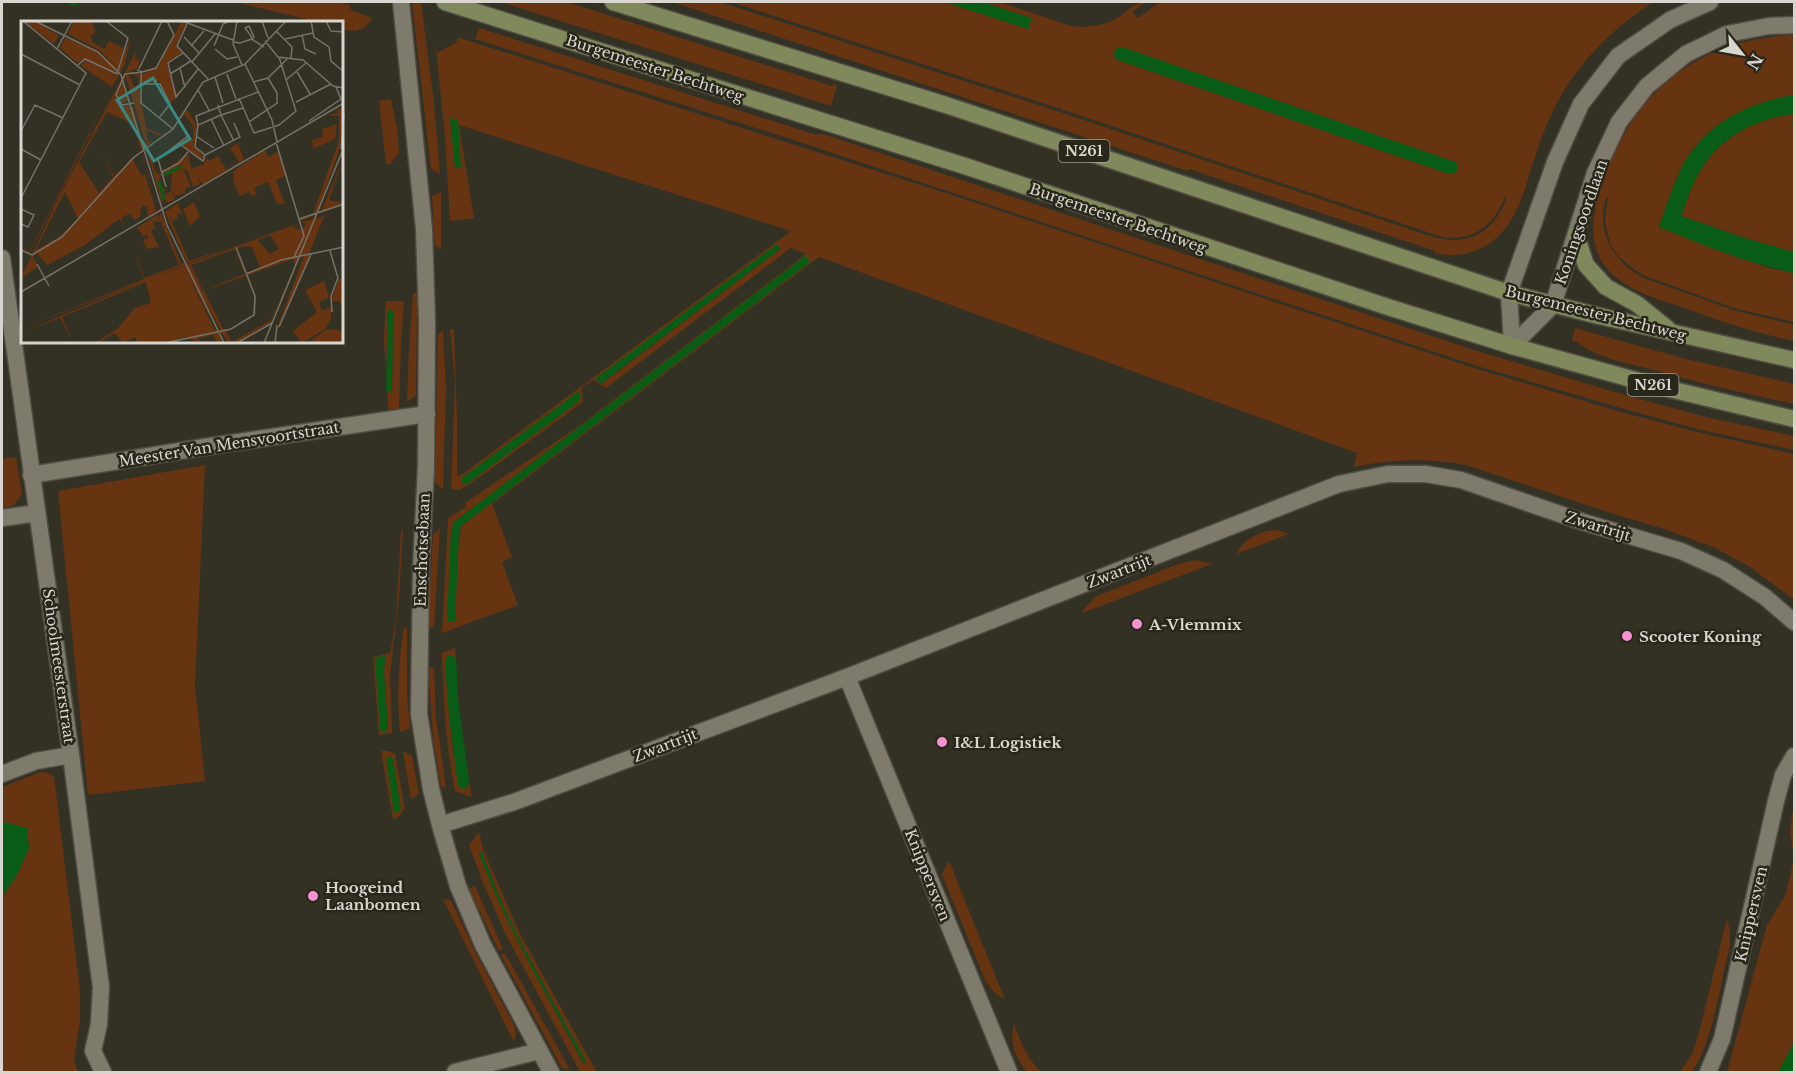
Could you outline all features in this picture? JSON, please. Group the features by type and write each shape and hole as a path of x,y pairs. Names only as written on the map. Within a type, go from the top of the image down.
{"main road":[{"name":"Burgemeester Bechtweg","path":"448,2 968,167 1365,300 1653,385 1794,419"},
{"name":"Burgemeester Bechtweg","path":"613,2 946,105 1509,293 1794,360"},
{"path":"1576,235 1586,265 1606,287 1637,304 1674,333"}],"street":[{"name":"Enschotsebaan","path":"401,2 424,230 427,320 427,414 421,568 419,714 431,789 458,886 483,945 551,1072"},
{"path":"1512,345 1509,293 1556,162 1581,104 1618,56 1670,20 1710,2"},
{"name":"Koningsoordlaan","path":"1512,345 1553,305 1595,173 1619,122 1647,86 1686,54 1727,34 1769,26 1794,26"},
{"name":"Schoolmeesterstraat","path":"2,258 101,987 99,1024 93,1051 103,1072"},
{"name":"Meester Van Mensvoortstraat","path":"32,475 427,414"},
{"name":"Zwartrijt","path":"440,825 514,802 847,677 1339,484 1388,474 1426,474 1461,480 1583,522 1681,551 1723,570 1766,597 1794,622"},
{"path":"2,518 37,513"},
{"name":"Knippersven","path":"847,677 1009,1072"},
{"path":"2,774 36,761 71,755"},
{"name":"Knippersven","path":"1708,1072 1722,1039 1776,801 1784,775 1794,756"},
{"path":"455,1072 539,1051"}],"shaded area":[{"path":"236,2 339,2 350,5 351,10 372,18 363,28 351,31 344,29 344,21 314,21"},
{"path":"412,2 421,2 434,103 440,174 431,169"},
{"path":"500,2 567,2 832,86 837,85 831,106"},
{"path":"672,2 720,2 1063,113 1433,237 1458,240 1479,234 1488,228 1502,209 1507,197 1495,216 1473,234 1453,238 1442,237 1064,110 731,2 944,2 1028,29 1031,18 982,2 1000,2 1071,26 1083,27 1106,23 1142,2 1146,2 1132,12 1138,18 1160,2 1654,2 1600,44 1578,70 1549,119 1522,197 1509,223 1500,235 1475,251 1455,255 1435,253 1435,251 1189,169 1188,171","holes":["1122,47 1457,164 1453,174 1446,173 1118,60 1114,56"]},
{"path":"944,2 982,2 1031,18 1029,29"},
{"path":"479,28 817,135 818,133 832,137 1477,351 1706,417 1794,436 1794,450 1697,429 1474,365 772,133 475,39"},
{"path":"1794,35 1794,95 1745,110 1715,127 1702,139 1682,167 1659,227 1769,268 1794,273 1794,322 1737,309 1645,276 1617,255 1610,244 1605,221 1608,198 1606,197 1603,223 1605,234 1610,245 1616,255 1624,264 1644,278 1736,311 1794,325 1794,341 1723,322 1653,297 1625,284 1609,271 1598,253 1593,224 1599,194 1611,160 1627,129 1646,103 1669,80 1695,62 1724,48 1757,39"},
{"path":"457,37 955,196 1474,368 1621,412 1794,454 1794,600 1750,567 1713,547 1664,529 1466,465 1410,460 1354,467 1357,453 819,257 492,504 512,557 502,562 518,605 442,633 448,518 466,507 465,503 579,426 806,254 791,248 606,388 593,380 582,387 583,402 480,477 460,490 451,489 455,382 450,329 454,329 457,477 791,231 459,125 474,218 450,221 445,137 435,39 437,53 457,42","holes":["777,245 780,249 601,384 597,378","805,257 809,262 461,526 448,621 451,533 454,522","579,392 462,483 462,478"]},
{"path":"1122,47 1455,162 1458,170 1453,174 1446,173 1118,60 1114,53 1117,48"},
{"path":"1794,95 1794,114 1752,125 1727,140 1717,150 1696,178 1681,216 1794,252 1794,273 1742,259 1659,227 1682,167 1702,139 1715,127 1745,110 1777,98"},
{"path":"391,99 399,153 390,164 386,164 379,101"},
{"path":"1794,114 1794,252 1681,216 1696,178 1707,161 1727,140 1752,125"},
{"path":"450,118 458,120 461,167 455,167"},
{"path":"441,192 441,249 435,246 432,196"},
{"path":"777,244 780,249 600,384 596,378"},
{"path":"805,256 810,262 461,526 455,621 447,621 451,533 454,522"},
{"path":"413,293 417,293 416,395 407,402 409,349"},
{"path":"386,301 404,301 399,409 388,410 387,391 392,391 393,311 388,310 386,375 384,337"},
{"path":"388,310 393,311 392,391 386,391"},
{"path":"1575,328 1682,358 1794,384 1794,404 1706,384 1603,356 1572,340"},
{"path":"443,330 446,390 443,489 435,483 438,335"},
{"path":"579,391 581,397 578,402 467,484 461,483 462,478"},
{"path":"16,457 22,494 13,506 2,508 2,459"},
{"path":"205,465 195,686 205,781 88,795 58,491"},
{"path":"440,528 434,627 428,627 433,534"},
{"path":"401,530 403,531 399,598 390,674 392,733 379,735 373,657 390,653 396,619","holes":["375,657 385,657 384,673 388,730"]},
{"path":"1277,530 1289,534 1236,554 1243,544 1253,537"},
{"path":"1196,560 1212,564 1082,613 1097,596 1181,563"},
{"path":"404,627 407,628 407,695 410,729 400,732 399,680"},
{"path":"455,648 456,658 452,655 445,661 453,754 467,788 469,782 472,797 455,791 447,740 442,653"},
{"path":"452,655 456,658 458,697 469,782 464,789 458,786 449,716 445,661 448,656"},
{"path":"385,656 388,728 384,733 380,730 375,657"},
{"path":"428,667 434,667 436,718 446,787 441,787 433,737"},
{"path":"381,751 395,754 405,808 398,818 393,819"},
{"path":"403,751 412,756 419,794 411,799"},
{"path":"390,756 393,759 401,810 394,813 386,759"},
{"path":"41,772 54,776 80,990 80,1021 74,1060 78,1072 2,1072 2,787"},
{"path":"1794,800 1794,858 1790,833"},
{"path":"5,822 27,828 29,848 18,873 2,898 2,824"},
{"path":"479,832 483,849 519,932 596,1071 580,1072 506,935 469,845","holes":["482,852 517,935 586,1062 583,1063 528,960 502,907 479,853"]},
{"path":"482,852 516,933 586,1061 584,1063 514,934 479,853"},
{"path":"1794,858 1794,1043 1778,1072 1727,1072 1767,925 1786,894"},
{"path":"950,862 1005,1000 986,982 942,875 947,863"},
{"path":"475,886 503,949 499,951 469,889"},
{"path":"443,899 451,900 475,952 514,1025 516,1034 514,1042"},
{"path":"1727,918 1730,945 1711,1028 1700,1059 1692,1072 1680,1072 1692,1054 1699,1033"},
{"path":"505,953 570,1070 562,1068 501,955"},
{"path":"1014,1024 1028,1056 1042,1072 1027,1072 1019,1061 1012,1037"},
{"path":"1793,1044 1794,1072 1778,1072"}],"place":[{"name":"A-Vlemmix","path":"1137,624"},
{"name":"Scooter Koning","path":"1627,636"},
{"name":"I&L Logistiek","path":"942,742"},
{"name":"Hoogeind Laanbomen","path":"313,896"}]}
